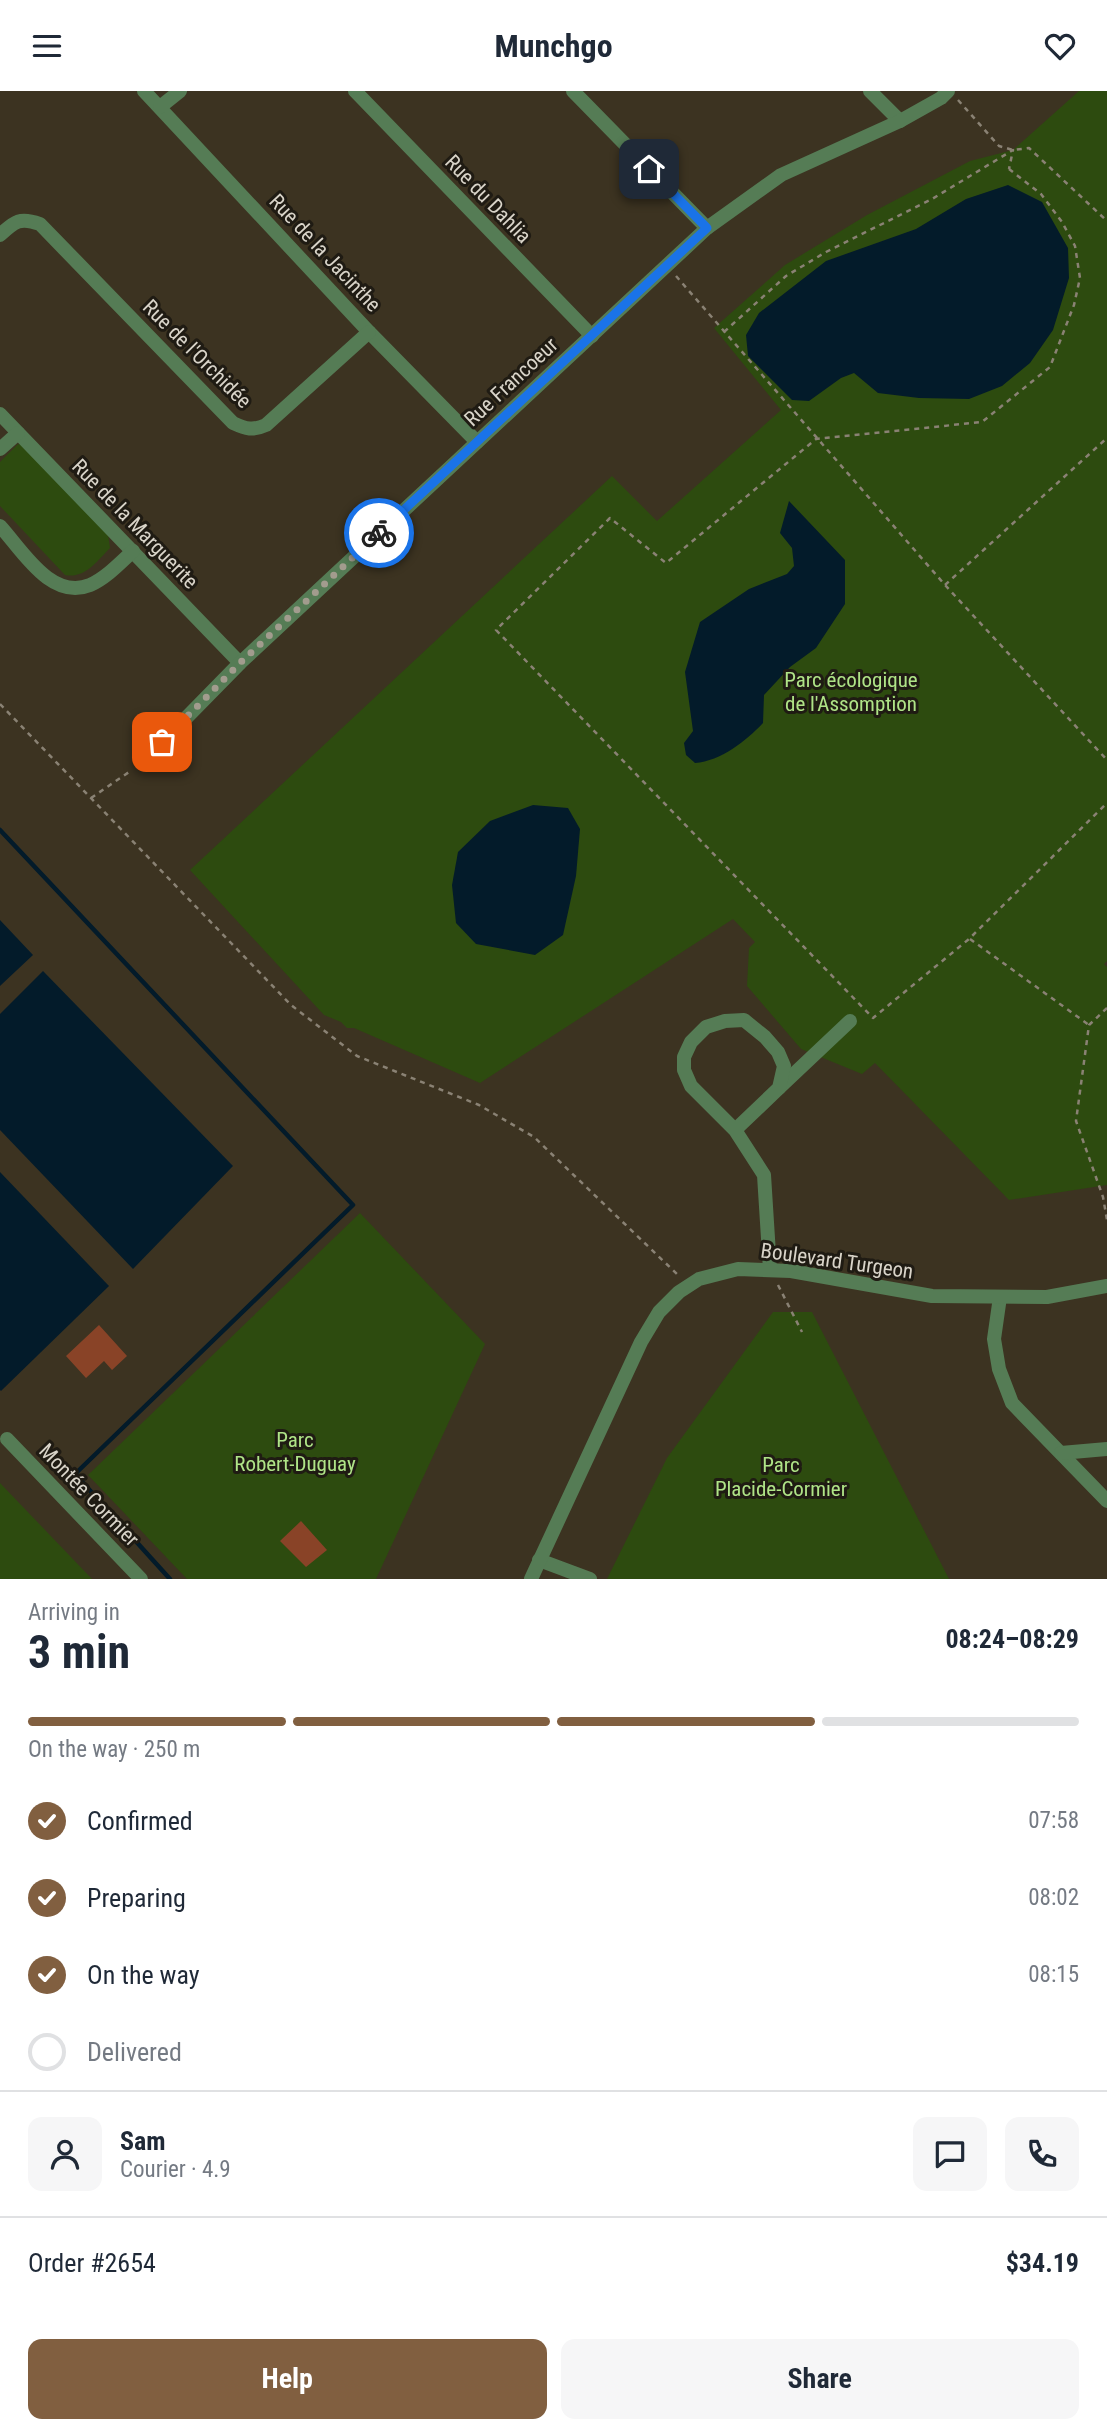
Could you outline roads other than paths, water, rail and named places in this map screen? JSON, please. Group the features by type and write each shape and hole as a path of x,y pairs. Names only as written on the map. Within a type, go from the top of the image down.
{"street":[{"name":"Rue de la Jacinthe","path":"144,91 369,332 477,442"},
{"path":"160,107 180,91"},
{"name":"Rue du Dahlia","path":"355,91 592,336"},
{"path":"573,91 707,228"},
{"path":"870,91 900,121"},
{"name":"Rue Francoeur","path":"143,762 240,663 707,228 781,175 900,121 941,99 953,96"},
{"name":"Rue de l'Orchidée","path":"0,235 15,222 29,220 40,224 233,423 246,429 257,429 266,425 369,332"},
{"name":"Rue de la Marguerite","path":"0,414 240,663"},
{"path":"0,449 19,433"},
{"path":"0,526 46,578 69,588 91,585 133,551"},
{"path":"770,1269 764,1175 735,1130 691,1086 684,1070 684,1057 691,1042 706,1027 725,1021 744,1020 778,1052 784,1066 779,1088"},
{"path":"735,1130 850,1021"},
{"name":"Boulevard Turgeon","path":"531,1579 641,1342 659,1312 699,1279 738,1269 770,1269 932,1296 1046,1297 1107,1286"},
{"path":"1000,1297 994,1339 999,1370 1013,1403 1107,1501"},
{"name":"Montée Cormier","path":"6,1439 141,1579"},
{"path":"1061,1453 1107,1449"},
{"path":"540,1560 590,1579"}],"water":[{"path":"1008,185 1042,202 1068,248 1069,278 1053,330 1030,363 1002,386 969,399 919,398 878,393 854,373 841,378 809,401 792,400 748,356 746,335 759,313 826,261 916,229 966,199"},
{"path":"789,501 845,560 845,604 816,648 790,667 764,695 763,723 732,749 695,763 686,755 684,743 693,731 685,672 700,622 749,589 787,574 794,566 792,548 780,533"},
{"path":"533,805 568,808 580,829 576,876 563,935 535,955 476,944 456,923 452,885 458,852 490,821"},
{"path":"0,920 33,955 0,986"},
{"path":"43,971 233,1166 133,1269 0,1130 0,1014"},
{"path":"0,1172 109,1286 1,1391 0,1390"}],"waterway":[{"path":"0,830 353,1205 75,1474 170,1579"}],"park label":[{"name":"Parc écologique de l'Assomption","path":"851,692"},
{"name":"Parc Robert-Duguay","path":"295,1452"},
{"name":"Parc Placide-Cormier","path":"781,1477"}]}
